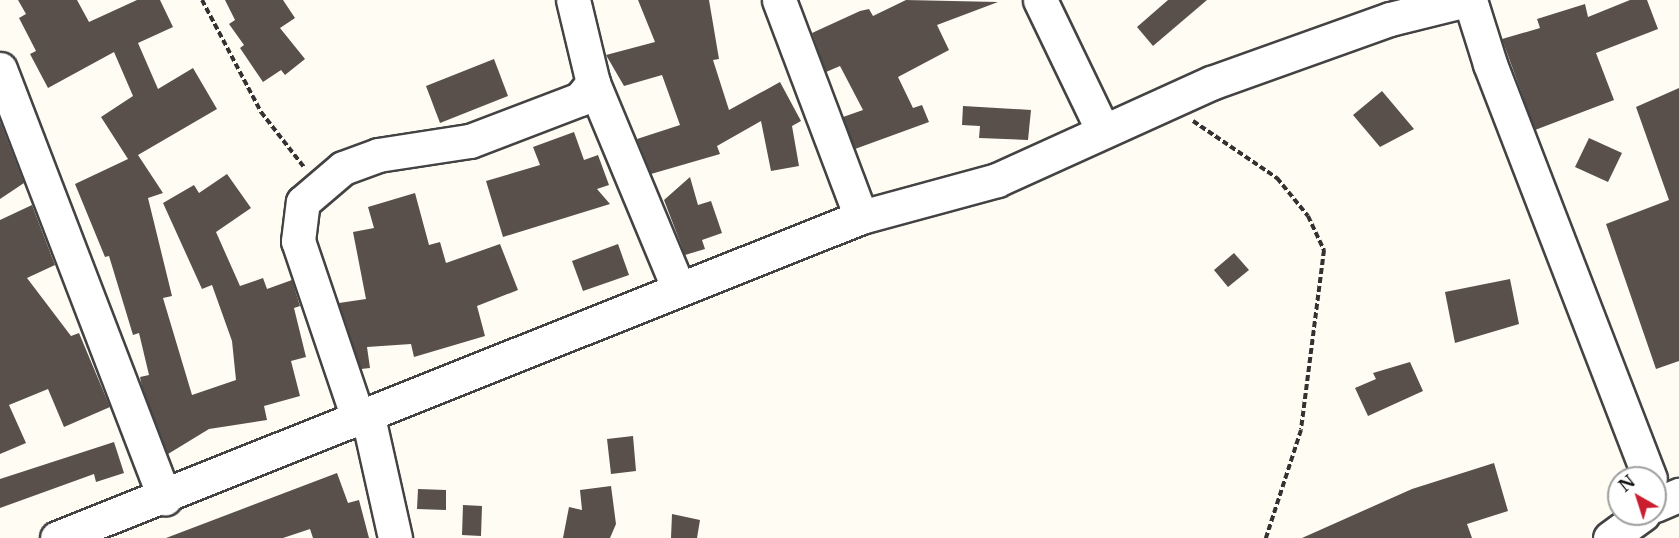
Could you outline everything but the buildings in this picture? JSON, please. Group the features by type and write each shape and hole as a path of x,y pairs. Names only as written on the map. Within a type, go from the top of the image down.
{"street":[{"path":"573,0 593,83 678,287"},
{"path":"779,0 861,217"},
{"path":"1040,0 1103,131"},
{"path":"57,538 364,419 678,287 861,217 997,180 1161,103 1390,19 1469,0 1502,96 1645,466"},
{"path":"0,69 165,498"},
{"path":"395,538 364,419 298,241 303,202 343,168 378,155 470,141 562,109 593,83"},
{"path":"1610,538 1624,526"}],"path":[{"path":"202,0 261,112 319,187"},
{"path":"1161,103 1229,140 1277,178 1308,216 1324,250 1301,430 1266,538"}]}
